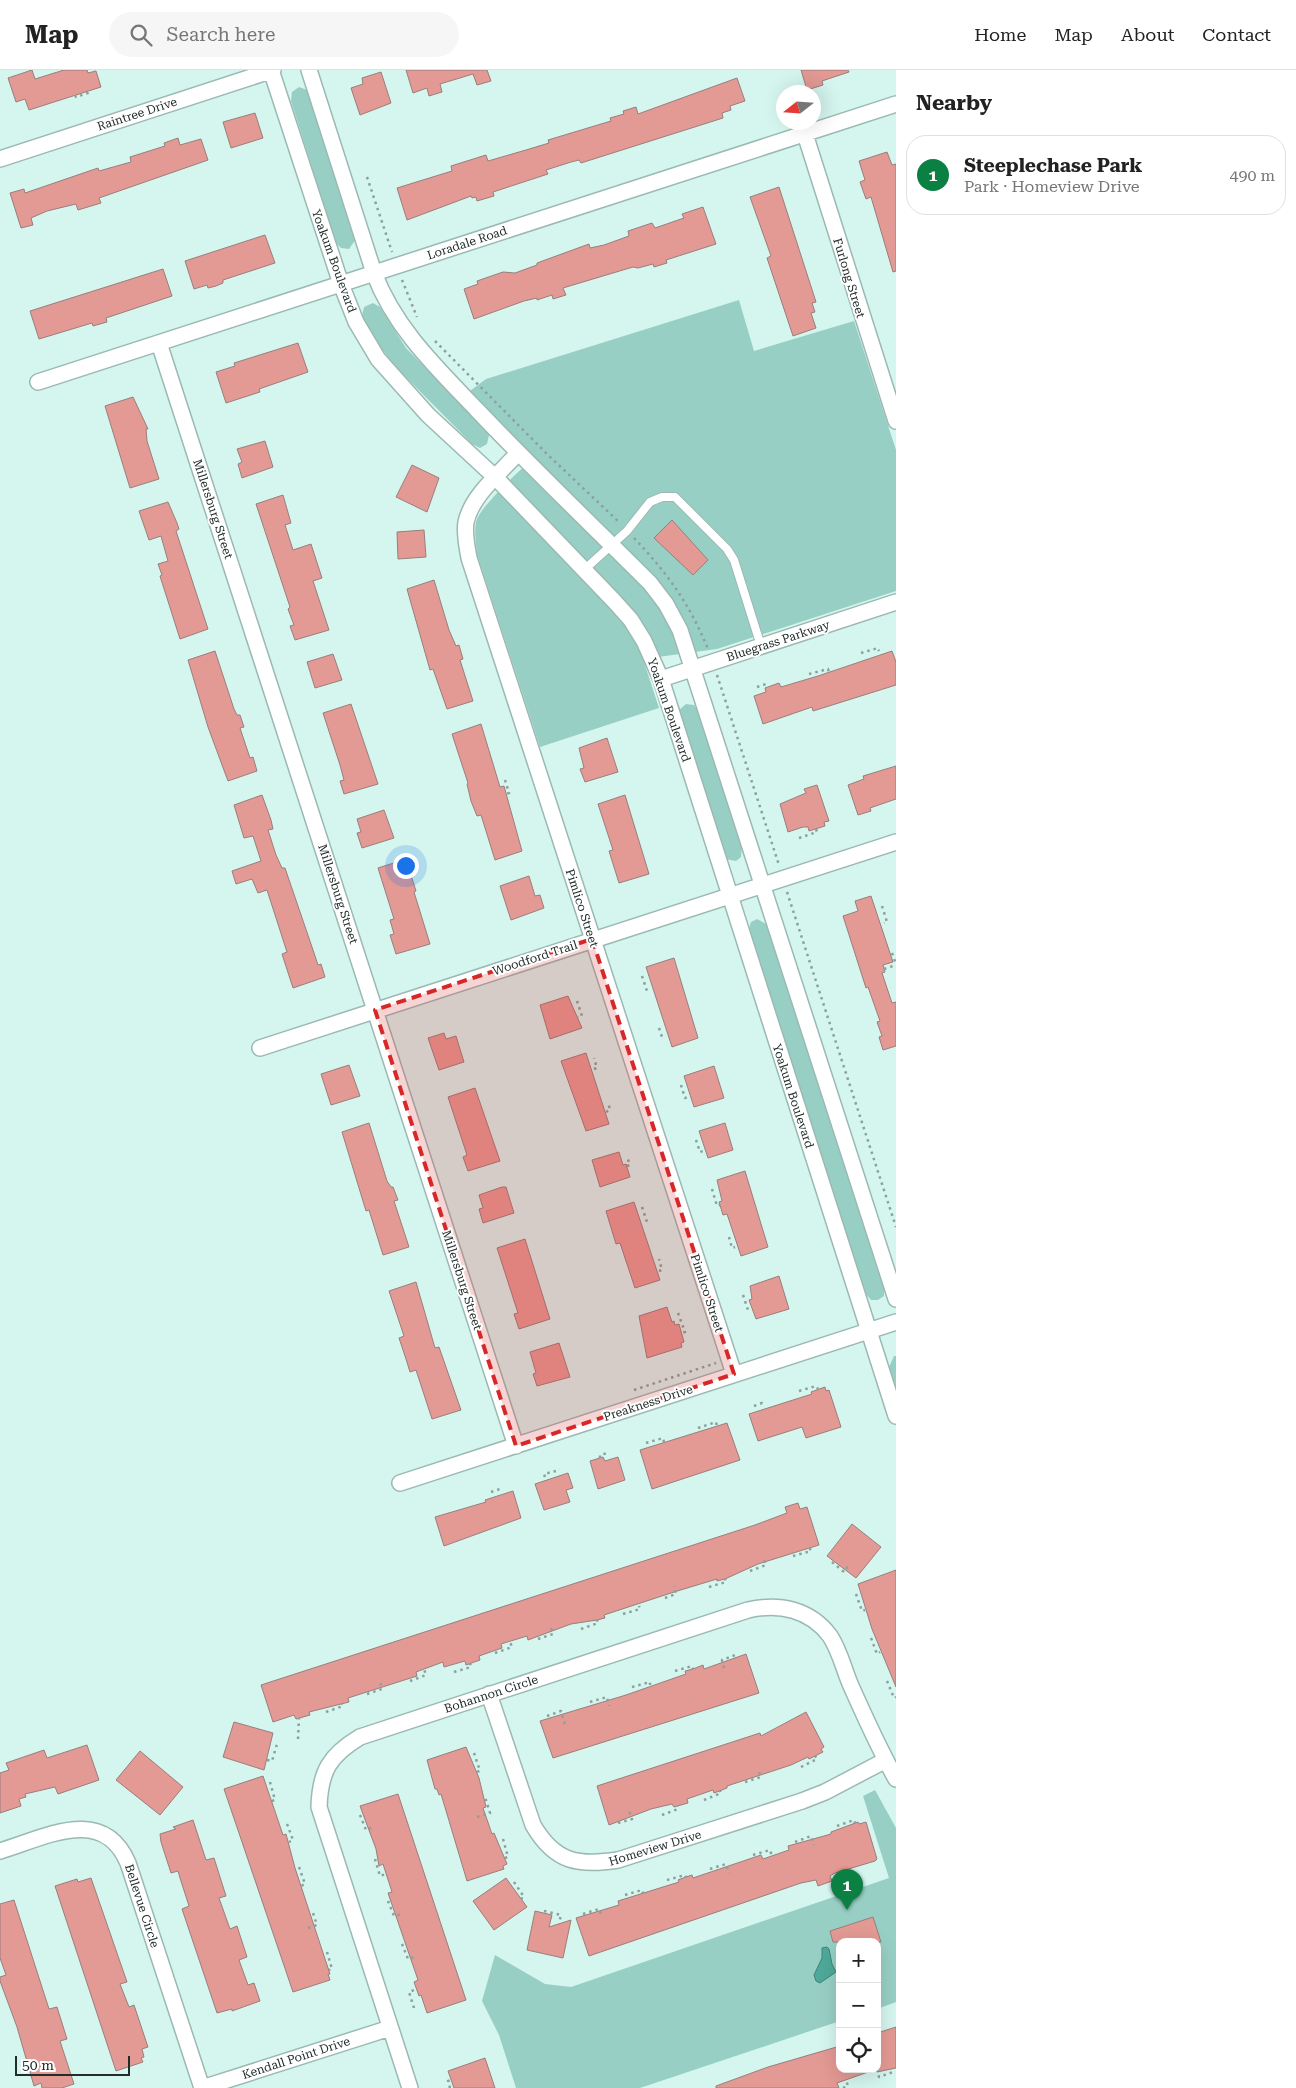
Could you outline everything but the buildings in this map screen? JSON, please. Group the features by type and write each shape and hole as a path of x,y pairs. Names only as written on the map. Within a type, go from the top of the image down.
{"street":[{"name":"Raintree Drive","path":"0,159 272,70"},
{"name":"Yoakum Boulevard","path":"272,70 341,284 356,322 378,359 428,415 496,478 585,569 631,620 644,641 661,679 896,1416"},
{"path":"310,70 381,294 406,332 430,362 518,453 650,583 666,604 680,630 896,1299"},
{"name":"Loradale Road","path":"38,382 896,104"},
{"name":"Furlong Street","path":"804,134 896,421"},
{"name":"Millersburg Street","path":"159,343 516,1446"},
{"name":"Pimlico Street","path":"518,453 475,503 466,521 465,535 469,558 734,1374"},
{"name":"Bluegrass Parkway","path":"661,679 896,602"},
{"name":"Woodford Trail","path":"260,1048 896,842"},
{"name":"Preakness Drive","path":"400,1484 896,1322"},
{"name":"Bohannon Circle","path":"410,2088 319,1806 321,1782 326,1768 344,1746 360,1736 748,1610 779,1607 799,1611 814,1619 830,1637 896,1779"},
{"name":"Homeview Drive","path":"489,1694 533,1825 541,1838 564,1857 587,1864 618,1860 802,1801 822,1794 886,1760"},
{"name":"Bellevue Circle","path":"0,1851 73,1828 90,1828 102,1832 114,1840 122,1850 128,1863 202,2088"},
{"name":"Kendall Point Drive","path":"202,2088 390,2028"}],"lane":[{"path":"585,569 612,545 650,502 662,497 675,497 727,549 734,560 761,646"}],"path":[{"path":"75,95 76,97 91,92"},
{"path":"367,177 393,256"},
{"path":"401,277 409,301 422,324"},
{"path":"434,339 547,454 622,525"},
{"path":"861,653 878,648 879,651"},
{"path":"809,674 828,669 829,672"},
{"path":"717,674 780,868"},
{"path":"757,687 766,684 767,687"},
{"path":"505,780 509,793 506,794"},
{"path":"798,838 817,832 816,828"},
{"path":"786,889 896,1226"},
{"path":"882,906 887,922 884,923"},
{"path":"884,969 896,965 892,953"},
{"path":"642,976 647,991 650,990"},
{"path":"577,1001 582,1016 578,1017"},
{"path":"659,1028 662,1037 665,1036"},
{"path":"594,1058 597,1068 594,1070"},
{"path":"680,1085 685,1098 688,1097"},
{"path":"606,1112 610,1110 608,1102"},
{"path":"696,1140 700,1152 703,1151"},
{"path":"627,1156 630,1165 627,1166"},
{"path":"712,1189 717,1206 720,1205"},
{"path":"642,1207 647,1222 644,1223"},
{"path":"729,1237 732,1248 735,1247"},
{"path":"659,1259 662,1270 659,1271"},
{"path":"742,1296 748,1310 750,1309"},
{"path":"678,1313 685,1332 682,1333"},
{"path":"799,1391 816,1386 818,1390"},
{"path":"754,1406 762,1403 764,1407"},
{"path":"698,1428 716,1422 718,1426"},
{"path":"646,1443 663,1438 664,1442"},
{"path":"600,1458 600,1455 608,1452"},
{"path":"545,1477 544,1474 560,1470"},
{"path":"491,1492 500,1489 501,1492"},
{"path":"793,1556 810,1551 809,1547"},
{"path":"750,1570 766,1565 763,1557"},
{"path":"832,1562 844,1572 850,1565"},
{"path":"708,1587 726,1582 724,1579"},
{"path":"665,1598 676,1594 674,1586"},
{"path":"856,1594 862,1611 865,1610"},
{"path":"623,1614 640,1609 639,1606"},
{"path":"581,1629 598,1623 597,1620"},
{"path":"538,1639 553,1634 550,1626"},
{"path":"871,1638 877,1654 880,1652"},
{"path":"495,1653 512,1647 510,1642"},
{"path":"724,1668 722,1660 738,1654"},
{"path":"454,1672 471,1666 470,1663"},
{"path":"675,1671 692,1666 693,1669"},
{"path":"410,1681 426,1675 424,1669"},
{"path":"367,1694 382,1689 380,1681"},
{"path":"887,1681 894,1698 896,1697"},
{"path":"632,1687 650,1682 650,1685"},
{"path":"590,1702 607,1697 609,1706"},
{"path":"326,1712 343,1706 342,1704"},
{"path":"548,1716 561,1712 566,1725"},
{"path":"298,1739 299,1718"},
{"path":"267,1760 272,1761 277,1744"},
{"path":"474,1753 480,1770 476,1772"},
{"path":"801,1767 816,1759 815,1756"},
{"path":"745,1782 761,1777 758,1768"},
{"path":"270,1782 275,1800 272,1801"},
{"path":"704,1800 721,1794 720,1790"},
{"path":"477,1817 490,1813 485,1797"},
{"path":"662,1814 678,1809 677,1806"},
{"path":"618,1823 632,1818 629,1811"},
{"path":"360,1815 366,1830 374,1827"},
{"path":"837,1826 854,1820 855,1823"},
{"path":"288,1824 293,1840 289,1842"},
{"path":"795,1842 811,1836 814,1845"},
{"path":"502,1839 508,1857 505,1858"},
{"path":"753,1856 770,1850 772,1856"},
{"path":"375,1859 380,1876 386,1874"},
{"path":"710,1869 726,1864 729,1873"},
{"path":"299,1867 305,1884 301,1886"},
{"path":"667,1880 685,1875 686,1877"},
{"path":"514,1882 524,1898 521,1899"},
{"path":"625,1895 642,1890 643,1893"},
{"path":"388,1901 394,1916 402,1914"},
{"path":"583,1914 599,1909 602,1917"},
{"path":"308,1928 317,1925 312,1910"},
{"path":"544,1911 561,1915 559,1923"},
{"path":"402,1944 408,1959 417,1956"},
{"path":"327,1952 332,1969 329,1970"},
{"path":"414,2008 409,1992 417,1989"},
{"path":"878,2073 879,2077 893,2072"},
{"path":"450,2088 448,2082 451,2080"},
{"path":"843,2088 848,2086 846,2080"}],"highlighted area":[{"path":"592,939 734,1374 516,1446 375,1010"}],"shaded area":[{"path":"299,87 307,90 310,94 356,239 349,249 341,248 336,243 291,101 292,92"},
{"path":"739,300 754,351 854,321 896,450 896,591 717,649 643,659 659,708 540,747 477,554 475,534 476,522 485,507 534,457 470,391 486,379"},
{"path":"373,303 380,307 406,348 486,430 489,435 487,444 480,448 472,444 397,368 377,343 362,316 364,307"},
{"path":"686,704 694,705 697,709 742,846 741,857 736,861 725,859 678,711"},
{"path":"757,919 768,925 884,1287 884,1296 878,1300 871,1300 865,1293 748,932 751,922"},
{"path":"894,1356 896,1356 896,1388 889,1367"},
{"path":"875,1790 896,1828 896,2002 881,2008 881,1938 836,1938 836,2022 640,2088 516,2088 499,2035 482,2001 495,1955 545,1984 571,1987 889,1878 863,1796"},
{"path":"827,1947 829,1949 836,1972 820,1983 816,1981 814,1975 822,1958 822,1948"}],"place":[{"name":"Steeplechase Park","path":"847,1910"}]}
